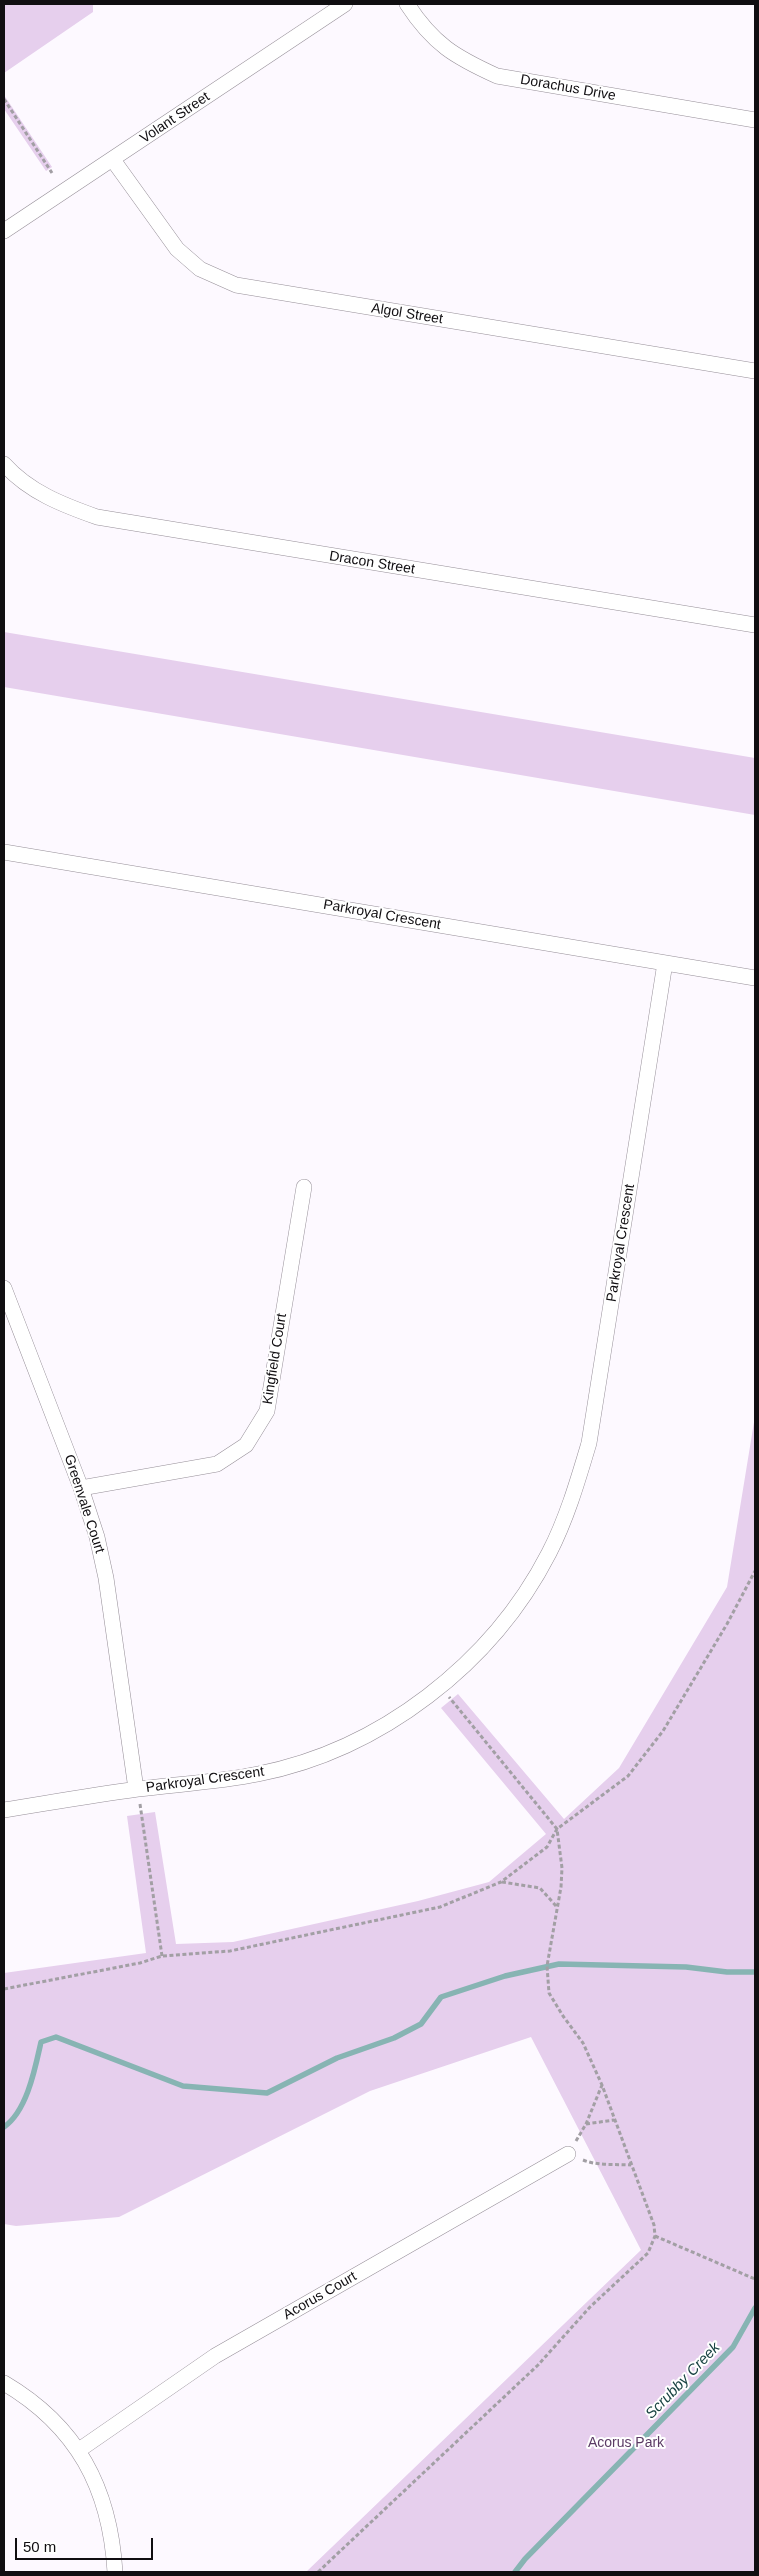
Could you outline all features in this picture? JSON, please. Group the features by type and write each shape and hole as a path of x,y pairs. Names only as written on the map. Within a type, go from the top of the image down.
{"street":[{"name":"Volant Street","path":"4,231 345,4"},
{"name":"Dorachus Drive","path":"407,4 422,27 458,58 497,76 755,120"},
{"name":"Algol Street","path":"113,160 177,249 200,269 236,285 755,371"},
{"name":"Dracon Street","path":"4,464 13,474 50,500 97,517 755,625"},
{"name":"Parkroyal Crescent","path":"4,852 665,962 589,1443 573,1496 549,1553 522,1597 487,1642 441,1687 407,1712 362,1737 316,1758 258,1774 136,1789 4,1810"},
{"path":"665,962 755,978"},
{"name":"Kingfield Court","path":"81,1488 216,1464 246,1445 267,1411 304,1187"},
{"name":"Greenvale Court","path":"4,1288 81,1488 97,1537 106,1578 136,1789"},
{"name":"Acorus Court","path":"79,2450 215,2356 568,2154"},
{"path":"4,2383 27,2397 59,2425 79,2450 99,2492 113,2536 115,2572"}],"path":[{"path":"4,99 52,173"},
{"path":"4,1989 140,1963 162,1956 230,1951 440,1907 501,1882 547,1846 557,1829 611,1791 628,1776 663,1731 728,1624 755,1571"},
{"path":"318,2572 538,2366 590,2307 648,2253 655,2236 654,2225 602,2085 583,2043 562,2016 549,1994 547,1966 562,1887 562,1868 557,1829 441,1687"},
{"path":"136,1789 162,1956"},
{"path":"501,1882 521,1883 540,1888 557,1907"},
{"path":"602,2085 586,2124 568,2154 595,2165 631,2165"},
{"path":"586,2124 614,2120"},
{"path":"655,2236 755,2278"}],"green space":[{"path":"4,4 93,4 93,12 4,73"},
{"path":"4,95 52,167 46,171 4,109"},
{"path":"4,632 755,758 755,815 4,687"},
{"name":"Acorus Park","path":"755,1416 755,2572 306,2572 641,2250 531,2037 370,2091 119,2217 16,2226 4,2224 4,1973 146,1953 127,1816 155,1812 176,1944 233,1942 418,1901 489,1882 546,1834 441,1708 458,1694 564,1819 619,1768 727,1587"}],"waterway":[{"path":"4,2127 19,2111 29,2089 41,2042 56,2037 183,2086 267,2093 337,2058 394,2038 421,2024 441,1997 505,1976 559,1964 686,1967 727,1972 755,1972"},
{"name":"Scrubby Creek","path":"515,2572 525,2559 733,2347 755,2308"}]}
